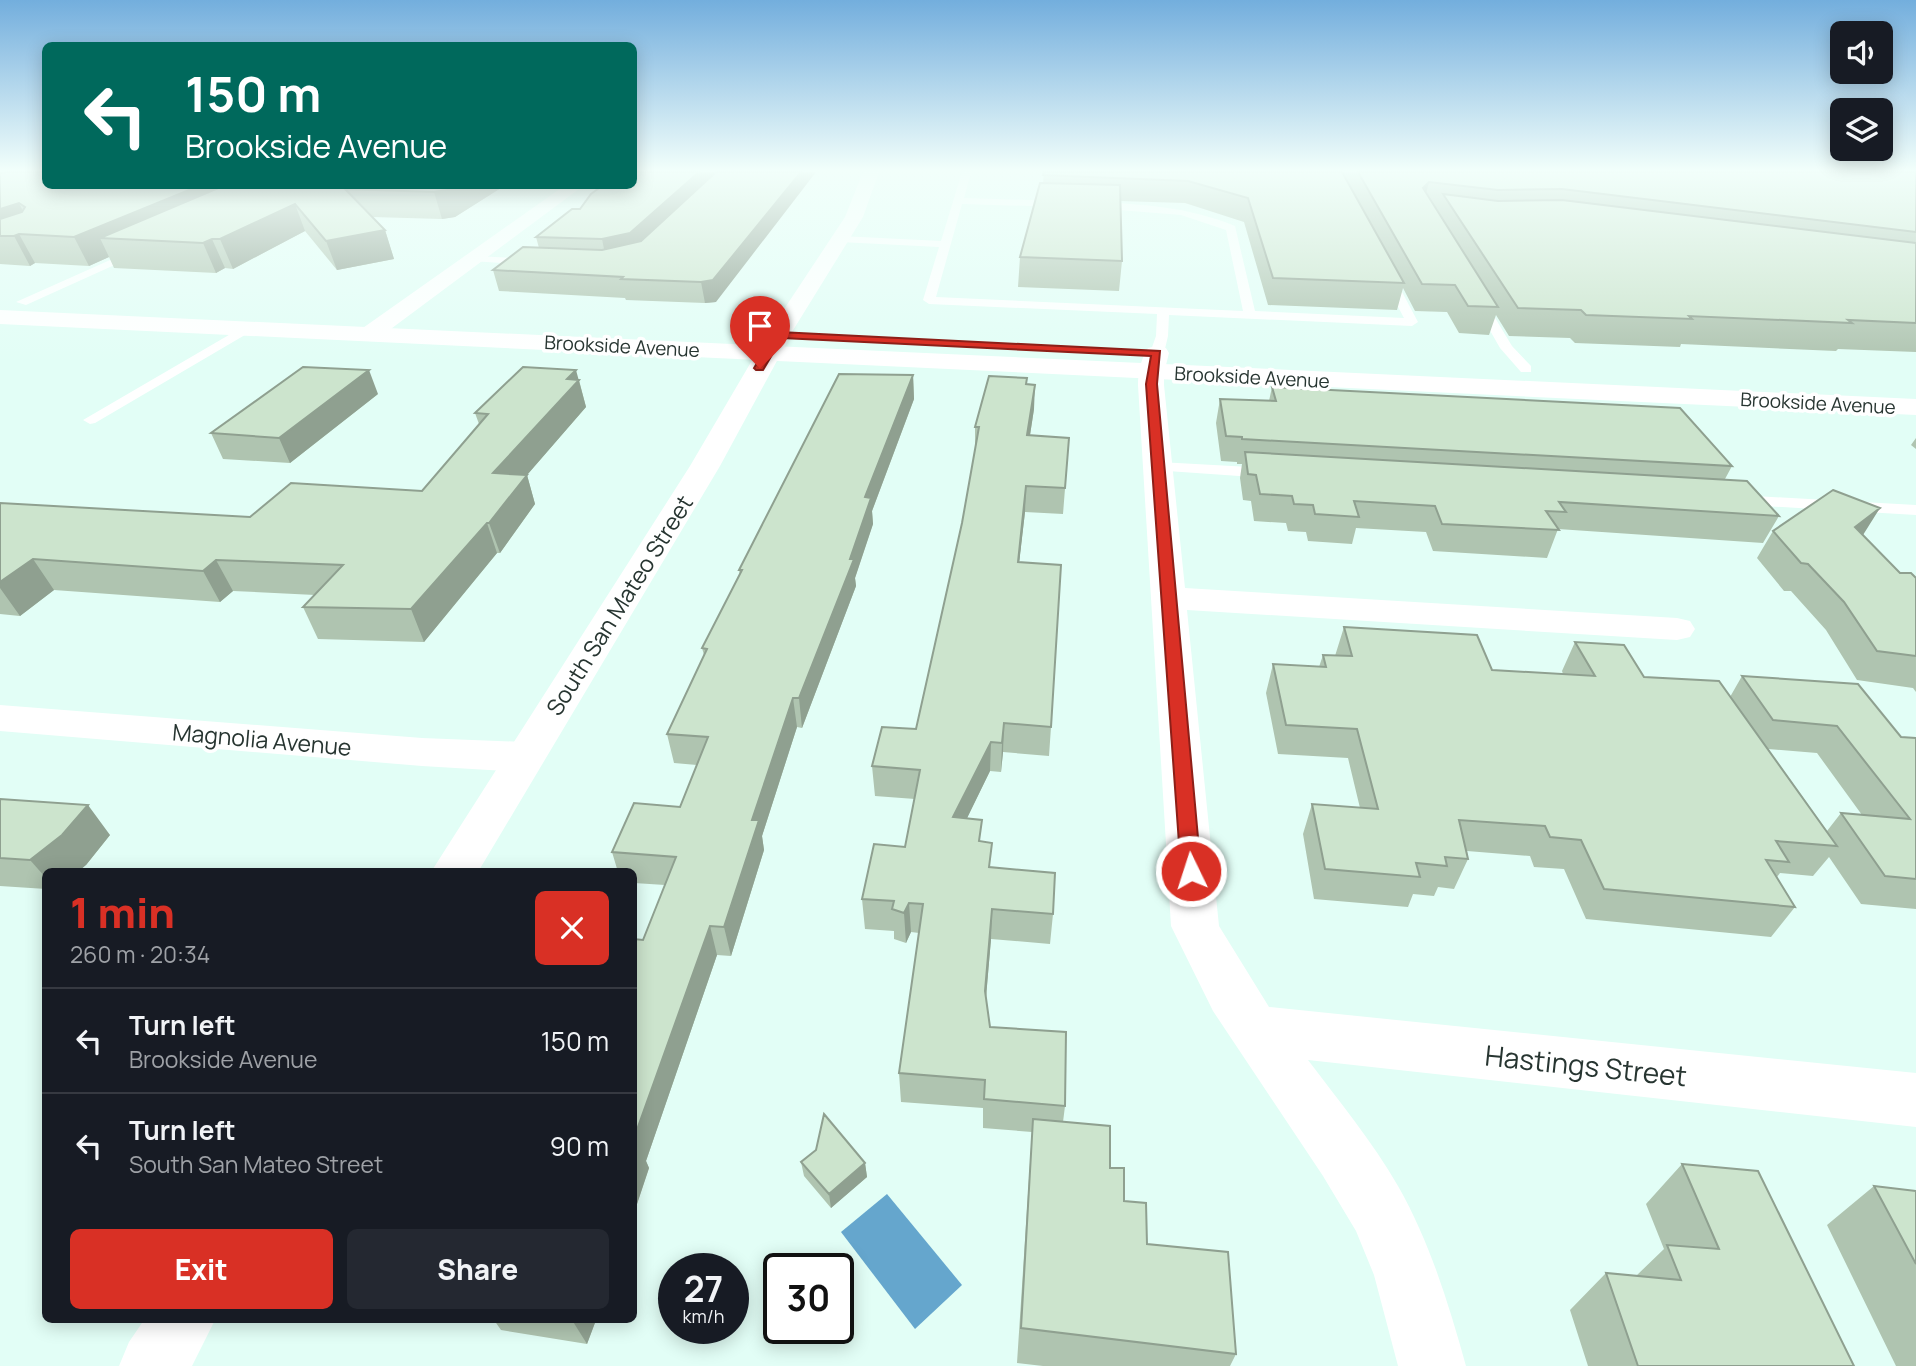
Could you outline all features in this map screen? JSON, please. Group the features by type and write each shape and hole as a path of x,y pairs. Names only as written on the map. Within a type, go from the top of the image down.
{"main road":[{"path":"368,335 507,236"},
{"name":"South San Mateo Street","path":"456,868 705,466 773,344 842,236"},
{"name":"Brookside Avenue","path":"11,303 392,317 773,344"},
{"name":"Brookside Avenue","path":"0,317 368,335 773,344 1157,346 1526,369 1916,387"},
{"path":"1157,346 1159,467 1195,926 1228,992 1366,1190 1409,1277 1432,1366"},
{"name":"Brookside Avenue","path":"1157,346 1916,407"},
{"path":"1169,598 1677,629"},
{"name":"Magnolia Avenue","path":"0,718 422,752 524,757"},
{"name":"Hastings Street","path":"1256,1030 1916,1100"},
{"path":"153,1366 180,1323"}],"lane":[{"path":"947,236 929,300 1157,346 1250,316 1412,322 1380,260"},
{"path":"1233,236 1250,316"},
{"path":"840,239 944,244"},
{"path":"11,303 147,246"},
{"path":"475,260 540,262"},
{"path":"1473,291 1507,348 1526,369"},
{"path":"90,420 246,329"},
{"path":"1159,467 1283,474"},
{"path":"1723,499 1916,510"}],"water":[{"path":"887,1194 962,1285 915,1329 841,1232"}],"building":[{"path":"105,236 227,236 203,243 100,238"},
{"path":"322,236 354,236 326,241"},
{"path":"538,236 617,236 602,239"},
{"path":"647,236 749,236 713,280 701,282 493,270 523,247 602,250 641,241"},
{"path":"1026,236 1121,236 1122,261 1020,257"},
{"path":"1260,236 1378,236 1404,283 1273,278"},
{"path":"1394,236 1453,236 1498,307 1468,306 1455,285 1422,284"},
{"path":"1470,236 1856,236 1916,243 1916,323 1689,316 1692,319 1586,315 1581,310 1518,308"},
{"path":"303,367 369,370 279,438 211,433"},
{"path":"523,367 576,370 567,379 579,380 493,473 527,475 489,523 411,609 303,607 343,565 216,560 203,571 33,559 0,582 0,503 250,517 291,483 422,491 488,414 475,413"},
{"path":"839,374 913,375 865,497 871,498 850,559 854,559 799,698 793,698 752,820 759,820 724,927 710,926 637,1130 637,939 643,940 676,857 612,852 634,803 680,807 708,737 667,734 707,649 702,648 742,570 739,570"},
{"path":"989,376 1027,378 1026,384 1035,385 1027,435 1069,438 1065,488 1026,486 1018,562 1061,565 1051,727 1004,723 1002,743 991,742 953,817 982,820 979,841 992,843 989,867 1055,873 1053,914 992,909 985,991 990,1027 1066,1032 1065,1106 984,1099 985,1080 899,1073 923,904 909,903 904,913 892,909 894,901 862,899 874,844 905,847 920,770 872,766 882,727 916,729 962,523 979,427 975,427"},
{"path":"1272,387 1680,408 1732,466 1226,436 1220,399 1276,401"},
{"path":"1245,452 1747,481 1779,516 1559,502 1566,512 1546,511 1559,530 1442,524 1435,506 1354,501 1359,517 1315,514 1313,505 1294,504 1292,496 1260,494 1256,475 1248,474"},
{"path":"1833,490 1880,508 1855,527 1900,573 1911,573 1916,578 1916,656 1877,651 1844,602 1808,564 1801,563 1773,531"},
{"path":"1344,627 1477,635 1492,670 1595,676 1575,642 1624,645 1644,677 1719,681 1837,846 1776,841 1789,862 1766,860 1795,907 1604,889 1581,840 1550,837 1545,826 1459,820 1468,859 1445,857 1447,866 1416,863 1420,877 1325,869 1312,804 1378,809 1357,729 1286,725 1273,664 1326,667 1323,655 1352,656"},
{"path":"1742,676 1858,684 1901,737 1916,738 1916,879 1885,876 1841,813 1910,819 1837,726 1773,720"},
{"path":"0,799 88,805 62,835 30,860 0,858"},
{"path":"824,1114 865,1163 829,1194 801,1162 816,1150"},
{"path":"1033,1119 1110,1126 1110,1168 1124,1168 1124,1201 1146,1203 1147,1244 1228,1252 1236,1354 1021,1328"},
{"path":"1682,1164 1758,1171 1854,1366 1638,1366 1606,1273 1681,1280 1667,1245 1719,1249"},
{"path":"1874,1186 1916,1191 1916,1264"}],"route":[{"path":"760,368 779,335 1157,353 1151,384 1191,871"}]}
